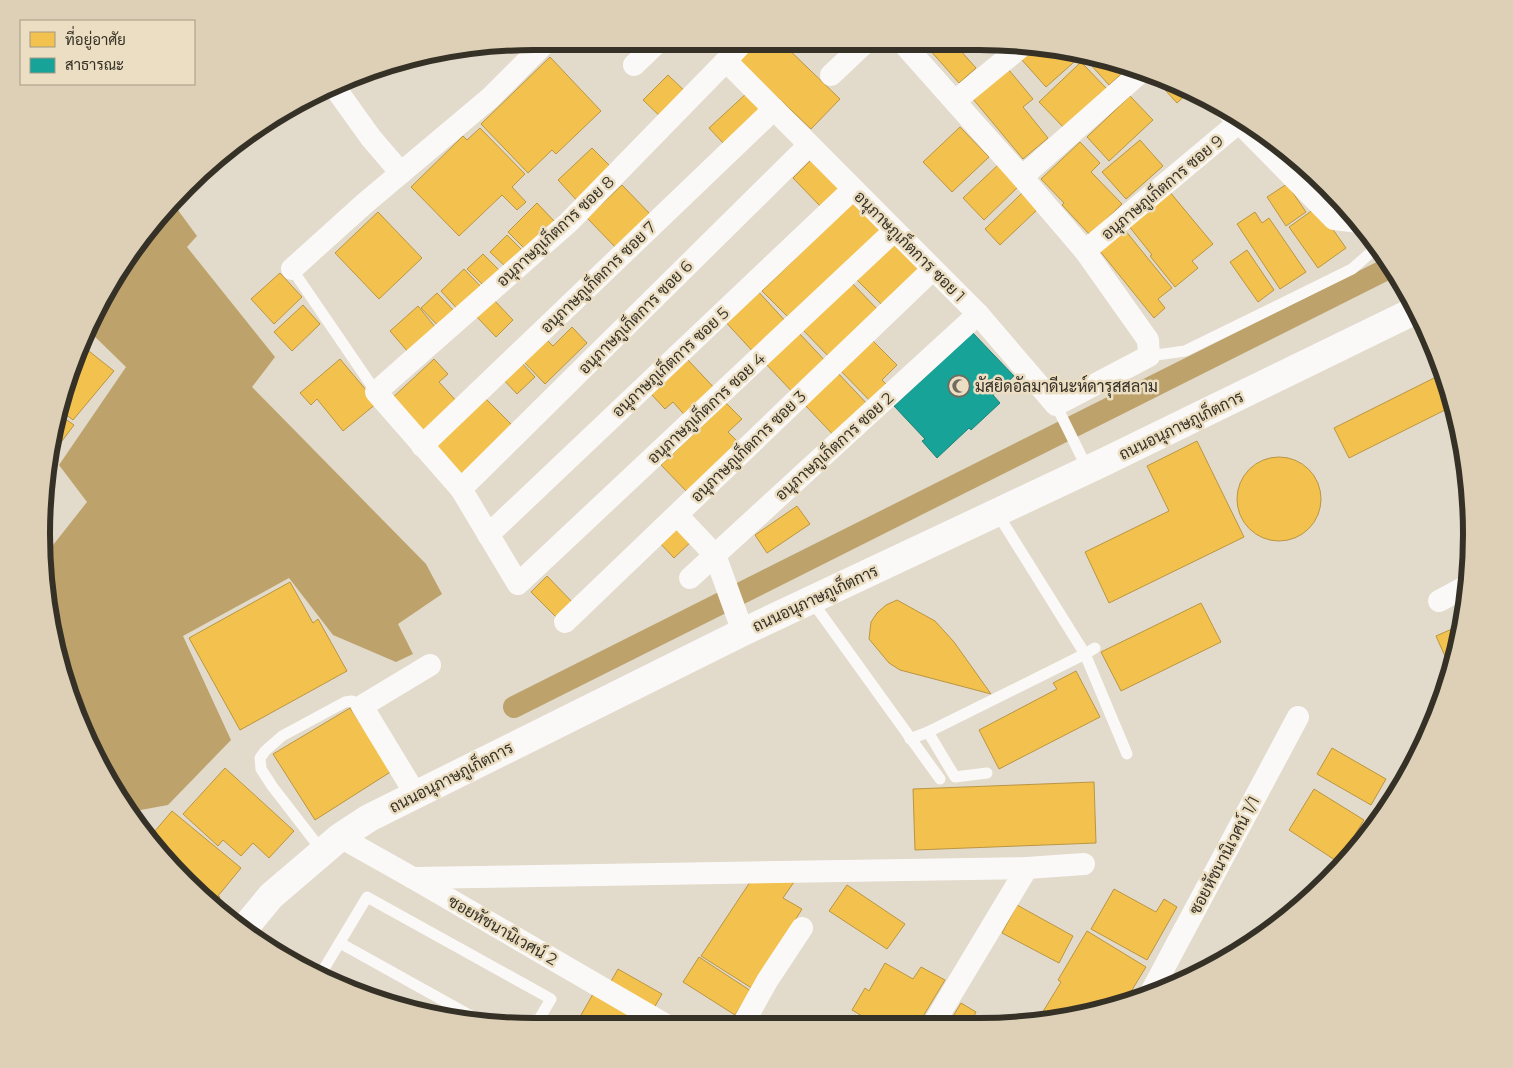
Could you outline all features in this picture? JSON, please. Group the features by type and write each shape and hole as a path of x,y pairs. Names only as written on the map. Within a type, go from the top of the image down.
{"street":[{"path":"292,269 490,98 538,50"},
{"path":"634,65 650,50"},
{"path":"726,61 736,50"},
{"path":"832,75 858,50"},
{"path":"909,50 1085,251 1148,340 1149,356 1056,405"},
{"path":"955,101 1015,51"},
{"name":"อนุภาษภูเก็ตการ ซอย 1","path":"726,61 932,270 978,314 1056,405"},
{"name":"อนุภาษภูเก็ตการ ซอย 8","path":"376,392 569,222 726,61"},
{"path":"1022,177 1136,76"},
{"path":"338,92 401,173"},
{"name":"อนุภาษภูเก็ตการ ซอย 7","path":"422,446 774,109"},
{"name":"อนุภาษภูเก็ตการ ซอย 9","path":"1085,251 1227,119"},
{"path":"1248,132 1334,219 1348,221"},
{"name":"อนุภาษภูเก็ตการ ซอย 6","path":"461,489 809,145"},
{"name":"อนุภาษภูเก็ตการ ซอย 5","path":"488,535 853,189"},
{"name":"อนุภาษภูเก็ตการ ซอย 4","path":"488,535 518,584 894,231"},
{"name":"อนุภาษภูเก็ตการ ซอย 3","path":"565,622 932,270"},
{"name":"ถนนอนุภาษภูเก็ตการ","path":"248,924 271,896 332,845 369,818 743,632 1088,470 1409,313"},
{"name":"อนุภาษภูเก็ตการ ซอย 2","path":"690,578 978,314"},
{"path":"376,392 461,489 488,535"},
{"path":"677,515 715,555 743,632"},
{"path":"1439,601 1460,590"},
{"path":"416,795 362,706 430,665"},
{"name":"ซอยหัชนานิเวศน์ 1/1","path":"1155,984 1298,717"},
{"name":"ซอยหัชนานิเวศน์ 2","path":"332,845 413,878 654,1018"},
{"path":"413,878 1027,868 1084,864"},
{"path":"937,1018 1027,868"},
{"path":"747,1018 802,928"}],"lane":[{"path":"1149,356 1185,351 1352,269 1372,252"},
{"path":"292,269 376,392"},
{"name":"อนุภาษภูเก็ตการ ซอย 1","path":"1056,405 1088,470"},
{"path":"997,513 1090,651 1127,754"},
{"path":"811,600 940,779"},
{"path":"910,738 928,732 1090,651"},
{"path":"332,845 266,778 261,770 260,758 282,736 345,702 352,701 362,706"},
{"path":"928,732 955,777 987,773"},
{"path":"323,970 367,897 550,999 539,1018"},
{"path":"340,942 467,1013"}],"shaded area":[{"path":"177,208 197,236 187,247 275,357 252,387 426,564 442,594 398,624 413,654 396,662 333,635 289,578 183,636 231,740 168,805 137,811 100,748 76,690 59,628 54,597 50,548 87,502 59,465 126,367 93,335 115,292 132,265 150,239"}],"building: ที่อยู่อาศัย":[{"path":"742,50 789,50 840,99 811,129 735,57"},
{"path":"930,50 960,50 976,68 959,83"},
{"path":"1028,53 1077,60 1046,87 1021,59"},
{"path":"550,57 601,111 556,154 552,150 528,173 481,124"},
{"path":"1081,62 1107,89 1065,129 1039,102"},
{"path":"1089,63 1123,72 1109,85"},
{"path":"1009,70 1033,99 1023,107 1048,138 1023,159 973,99"},
{"path":"668,75 690,96 665,121 643,100"},
{"path":"1161,86 1184,96 1177,103"},
{"path":"749,91 764,107 724,144 709,128"},
{"path":"1130,96 1153,120 1109,161 1087,137"},
{"path":"960,127 989,157 952,192 923,162"},
{"path":"480,128 525,174 512,187 526,202 517,210 502,195 459,236 411,187 463,136 467,140"},
{"path":"1140,140 1163,166 1126,199 1102,172"},
{"path":"1080,142 1100,163 1091,172 1122,204 1090,235 1062,205 1064,203 1041,179"},
{"path":"592,148 614,170 580,204 558,180"},
{"path":"813,158 842,187 821,207 793,178"},
{"path":"999,164 1019,186 984,220 963,198"},
{"path":"1287,184 1306,212 1286,226 1267,197"},
{"path":"622,185 652,216 619,251 587,218"},
{"path":"1169,191 1213,244 1192,261 1198,268 1175,287 1128,225"},
{"path":"1022,193 1038,209 1000,245 985,229"},
{"path":"853,202 884,233 791,320 762,291"},
{"path":"537,203 556,223 527,251 508,232"},
{"path":"1317,207 1346,248 1318,268 1289,227"},
{"path":"378,212 422,258 379,299 335,253"},
{"path":"1255,212 1262,223 1269,218 1306,272 1280,289 1237,224"},
{"path":"1124,229 1172,288 1158,299 1165,308 1154,318 1099,250"},
{"path":"507,235 525,253 508,269 490,252"},
{"path":"896,238 925,269 885,308 855,278"},
{"path":"1247,250 1274,290 1258,302 1230,262"},
{"path":"483,254 504,275 488,290 467,269"},
{"path":"464,269 486,292 462,314 441,291"},
{"path":"280,273 302,297 274,324 251,299"},
{"path":"850,281 881,313 832,360 801,328"},
{"path":"755,288 789,325 756,355 722,318"},
{"path":"437,293 457,314 441,329 421,308"},
{"path":"494,300 513,320 496,337 476,316"},
{"path":"303,305 320,324 292,351 274,332"},
{"path":"418,306 436,328 408,352 390,331"},
{"path":"572,327 587,343 545,384 524,362 547,340 553,346"},
{"path":"799,333 829,365 796,396 766,364"},
{"path":"869,337 897,365 882,380 891,389 874,405 837,367"},
{"path":"87,349 114,371 73,420 65,414"},
{"path":"340,359 377,403 343,431 317,399 311,405 300,393"},
{"path":"434,359 448,374 439,382 459,404 423,437 389,401"},
{"path":"519,360 535,377 517,394 501,377"},
{"path":"688,360 719,393 690,421 673,402 665,409 651,394"},
{"path":"837,372 871,408 838,440 804,404"},
{"path":"1437,377 1447,409 1349,458 1334,428"},
{"path":"484,397 513,426 461,477 432,448"},
{"path":"726,403 742,419 728,432 740,444 688,493 661,465"},
{"path":"64,418 74,425 58,446"},
{"path":"1197,441 1244,537 1109,603 1085,552 1169,511 1147,466"},
{"path":"1279,457 1295,460 1314,476 1318,483 1321,499 1318,515 1302,534 1295,538 1279,541 1263,538 1244,522 1240,515 1237,499 1240,483 1256,464 1263,460"},
{"path":"797,506 810,524 767,553 755,535"},
{"path":"677,520 695,538 674,558 657,540"},
{"path":"547,576 576,606 561,622 531,592"},
{"path":"290,582 313,623 318,619 347,671 240,730 189,638"},
{"path":"897,600 935,621 954,642 991,694 900,670 889,663 869,639 871,622 886,605"},
{"path":"1201,603 1221,642 1121,691 1101,652"},
{"path":"1454,628 1447,660 1436,636"},
{"path":"1076,671 1100,717 999,769 979,730 1057,689 1053,683"},
{"path":"350,708 392,771 315,820 273,754"},
{"path":"1332,748 1386,779 1371,805 1317,774"},
{"path":"225,768 294,831 269,858 253,843 241,856 223,840 218,846 183,814"},
{"path":"1094,782 1096,843 915,850 913,789"},
{"path":"1314,789 1364,820 1345,850 1336,861 1289,830"},
{"path":"172,811 241,868 218,896 220,897 217,900 170,853 153,833"},
{"path":"754,876 794,882 783,898 802,909 753,989 701,956"},
{"path":"847,885 905,924 887,949 829,911"},
{"path":"1114,889 1156,912 1164,899 1177,907 1147,960 1091,929"},
{"path":"1017,905 1073,936 1059,963 1002,933"},
{"path":"1087,931 1146,967 1130,994 1104,1002 1041,1014 1061,982 1058,980"},
{"path":"699,957 751,991 735,1015 683,982"},
{"path":"885,963 913,979 921,967 945,980 922,1018 866,1018 852,1010 865,988 869,991"},
{"path":"618,969 662,994 654,1008 610,983"},
{"path":"593,994 636,1018 579,1018"},
{"path":"961,1003 976,1012 974,1016 977,1018 952,1018"}],"building: สาธารณะ":[{"name":"มัสยิดอัลมาดีนะห์ดารุสสลาม","path":"972,332 1014,376 993,395 1000,403 971,430 969,428 937,458 922,441 925,439 894,406"}],"waterway":[{"path":"514,707 1384,270"}],"place":[{"name":"มัสยิดอัลมาดีนะห์ดารุสสลาม","path":"959,386"}]}
